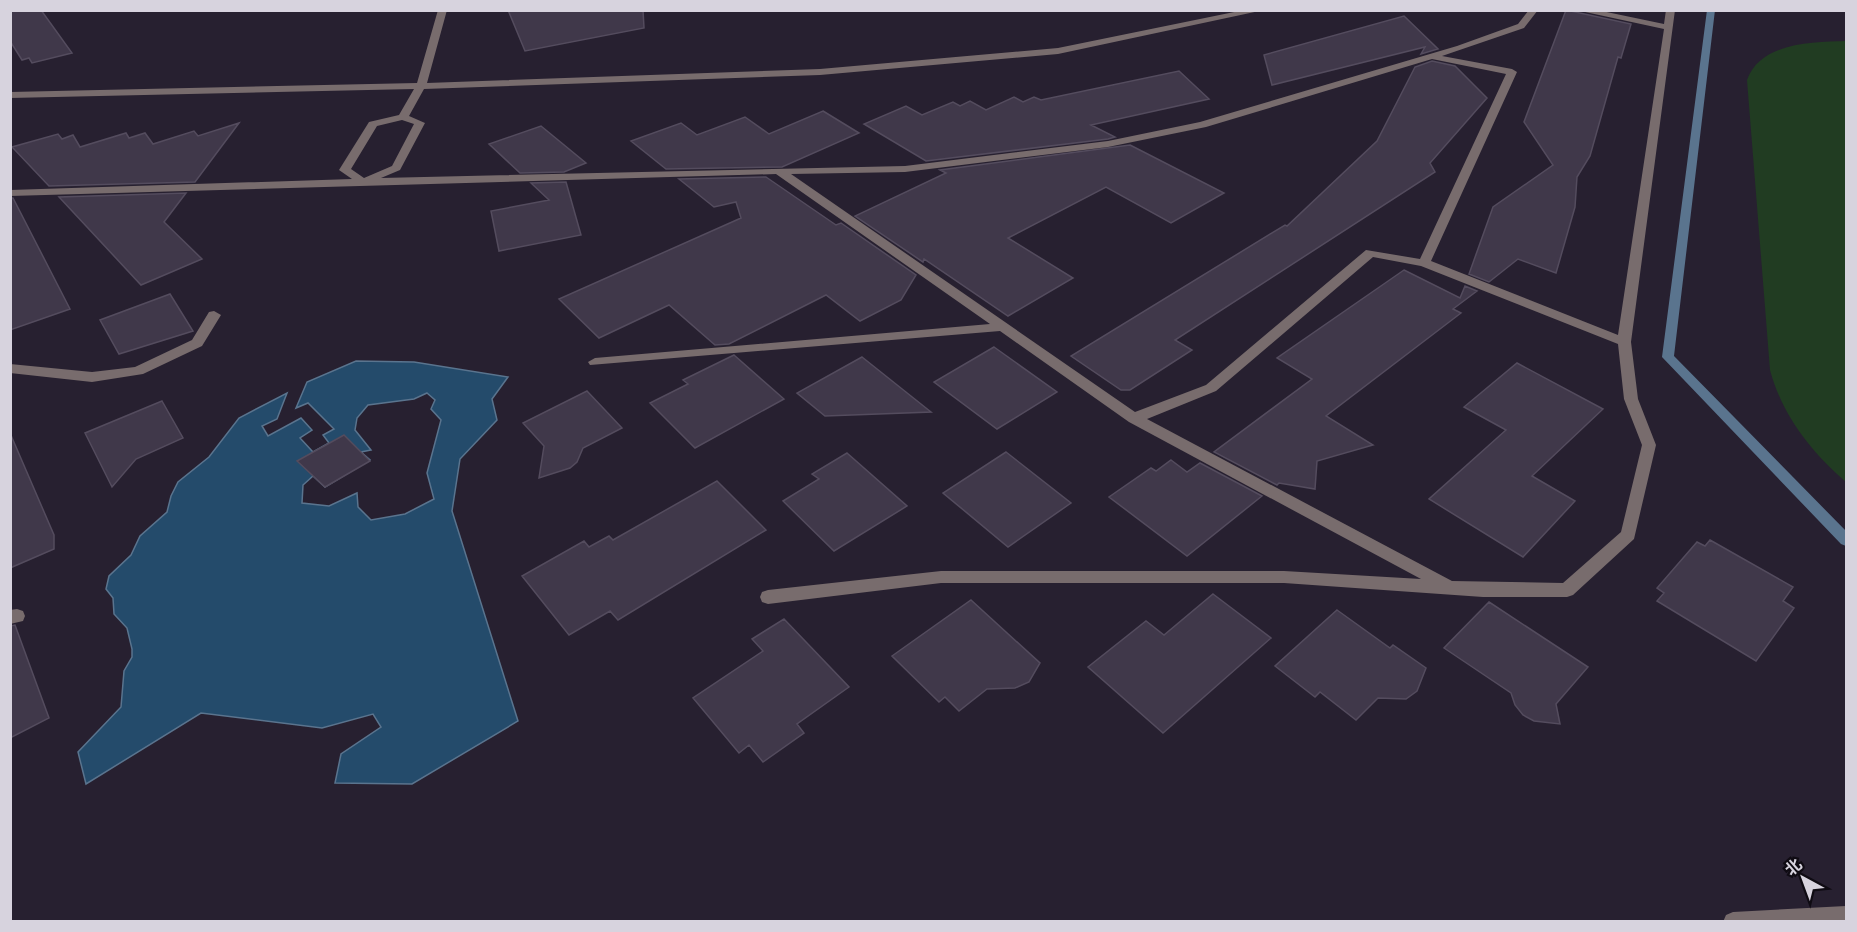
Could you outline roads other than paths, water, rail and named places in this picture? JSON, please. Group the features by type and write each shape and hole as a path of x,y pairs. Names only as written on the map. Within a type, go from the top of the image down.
{"street":[{"path":"403,117 422,86 443,10"},
{"path":"10,95 422,86 820,72 1058,51 1260,10"},
{"path":"10,193 905,169 1108,144 1202,125 1431,57 1521,26 1534,10"},
{"path":"1580,10 1668,27"},
{"path":"768,597 941,577 1284,577 1451,588 1568,590 1628,535 1648,445 1631,399 1624,342 1671,10"},
{"path":"1424,263 1512,72 1431,57"},
{"path":"403,117 420,123 396,168 363,182 345,170 373,124 403,117"},
{"path":"779,171 1134,418 1451,588"},
{"path":"1134,418 1211,388 1370,252 1424,263 1624,342"},
{"path":"10,368 92,377 138,371 197,344 214,315"},
{"path":"595,362 1003,327"},
{"path":"1733,921 1846,916"}],"water":[{"path":"356,361 414,362 508,377 492,399 497,420 460,459 452,511 518,721 412,784 335,783 341,754 381,727 373,714 322,728 201,713 86,784 78,752 121,707 124,671 132,657 127,628 114,614 113,598 106,589 109,576 131,555 140,536 167,512 178,482 209,457 239,418 287,393 277,419 262,426 268,436 301,418 312,430 300,438 313,452 329,443 323,435 334,429 308,403 296,408 307,382","holes":["427,393 435,400 431,409 441,420 427,473 434,499 405,514 371,520 358,507 357,493 329,506 302,503 303,485 313,476 325,487 370,460 361,452 371,450 355,430 357,418 368,405 414,399"]}],"waterway":[{"path":"1711,10 1668,357 1846,540"}]}
